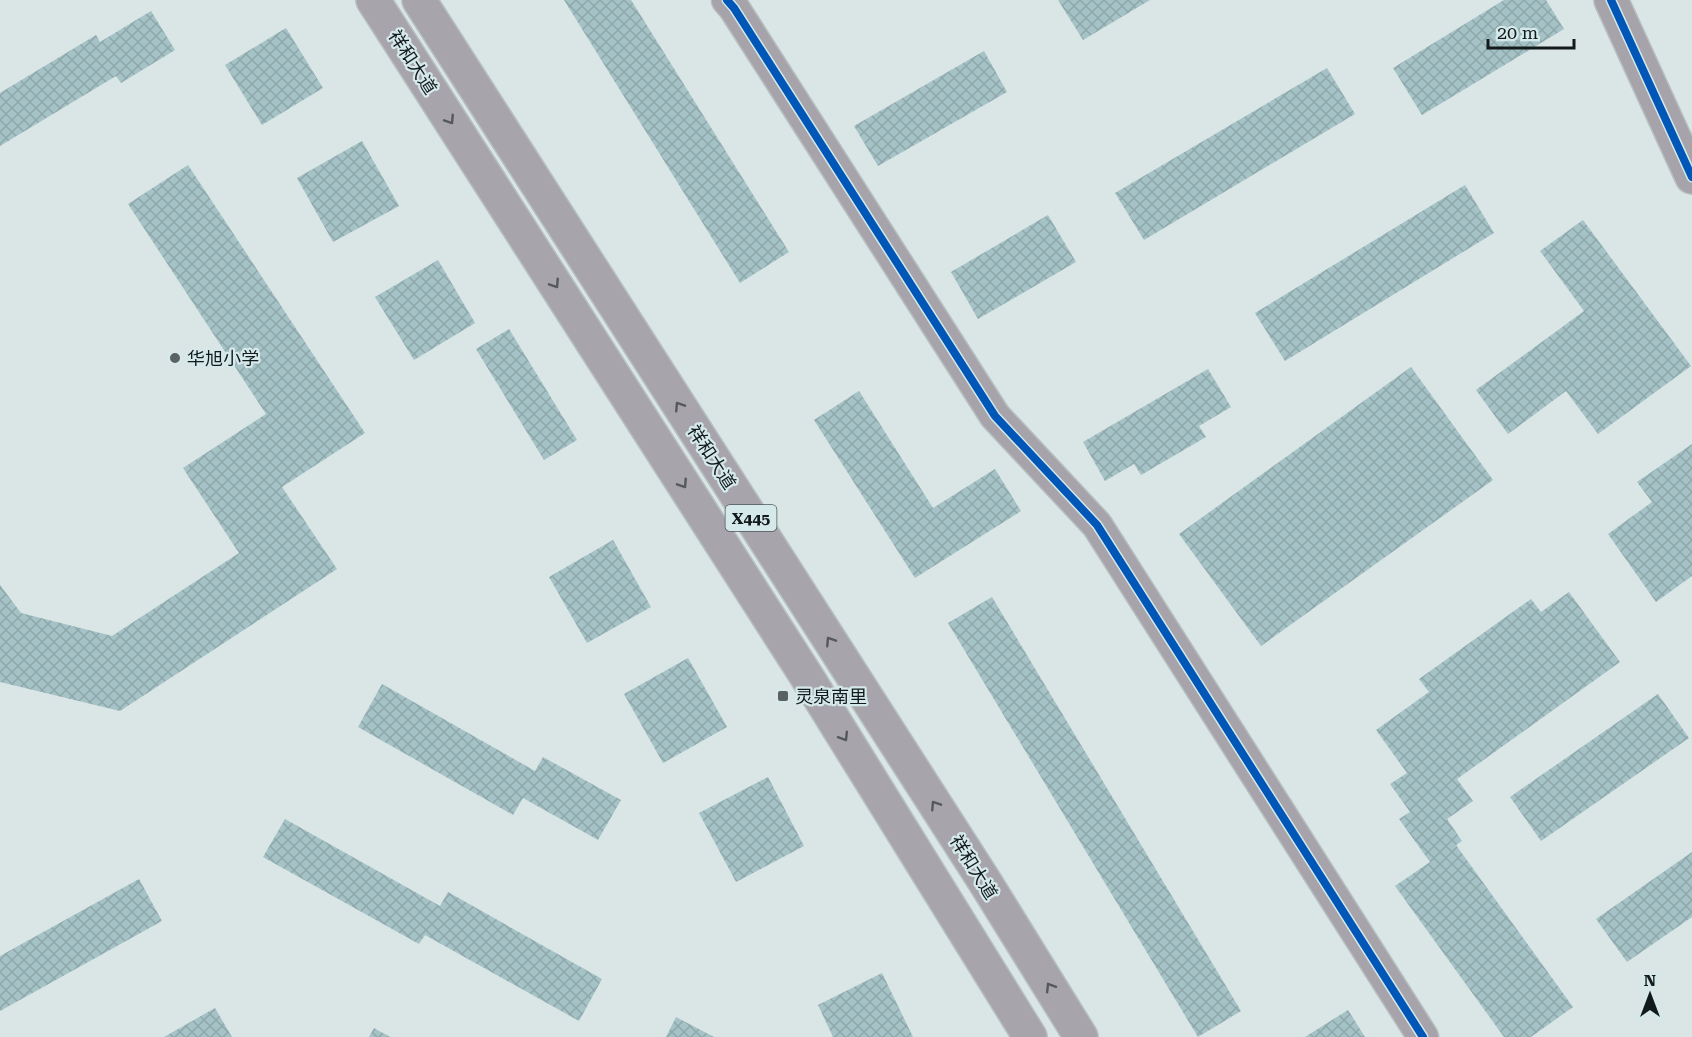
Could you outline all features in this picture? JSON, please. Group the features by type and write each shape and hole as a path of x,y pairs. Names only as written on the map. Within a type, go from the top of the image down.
{"main road":[{"name":"祥和大道","path":"373,0 807,677 1030,1037"},
{"name":"祥和大道","path":"419,0 978,872 1081,1037"}],"street":[{"path":"727,0 994,416 1097,525 1423,1037"},
{"path":"1611,0 1692,177"}],"building":[{"path":"564,0 631,0 789,252 740,283"},
{"path":"1058,0 1150,0 1083,40"},
{"path":"1504,0 1546,0 1564,29 1422,115 1393,68"},
{"path":"151,11 175,50 121,83 116,76 0,146 0,93 96,35 100,42"},
{"path":"286,28 323,88 262,125 225,65"},
{"path":"984,51 1007,92 878,166 854,126"},
{"path":"1327,68 1355,114 1144,240 1115,193"},
{"path":"362,141 399,206 333,242 297,178"},
{"path":"188,165 365,433 282,487 337,569 120,711 0,682 0,585 21,613 112,636 239,553 183,468 266,414 128,204"},
{"path":"1465,185 1494,233 1285,361 1255,313"},
{"path":"1048,215 1076,262 978,319 951,272"},
{"path":"1583,220 1691,366 1598,434 1566,391 1508,434 1476,390 1584,311 1540,251"},
{"path":"438,260 475,323 414,360 375,297"},
{"path":"509,329 577,440 544,460 476,349"},
{"path":"1411,367 1493,480 1261,646 1179,534"},
{"path":"1208,369 1231,407 1199,426 1206,437 1141,475 1134,464 1105,481 1083,442"},
{"path":"859,391 933,508 995,469 1021,511 915,578 814,420"},
{"path":"1692,444 1692,576 1656,602 1608,534 1652,502 1637,482"},
{"path":"613,540 651,607 587,643 549,577"},
{"path":"1569,592 1620,662 1457,779 1473,801 1447,819 1462,841 1456,845 1573,1007 1531,1037 1504,1037 1395,886 1430,862 1399,819 1410,812 1390,784 1407,773 1376,730 1429,692 1419,679 1531,599 1541,612"},
{"path":"992,597 1241,1011 1198,1037 948,623"},
{"path":"688,658 727,727 663,763 624,694"},
{"path":"382,684 535,771 543,757 621,800 598,840 523,798 513,815 358,727"},
{"path":"1658,694 1689,738 1541,841 1510,797"},
{"path":"768,777 804,846 736,882 699,813"},
{"path":"285,819 440,906 448,892 602,979 579,1021 425,935 419,944 263,857"},
{"path":"1692,852 1692,917 1627,962 1596,919"},
{"path":"139,879 162,921 0,1011 0,956"},
{"path":"882,973 913,1037 833,1037 818,1005"},
{"path":"215,1008 232,1037 164,1037"},
{"path":"1348,1010 1365,1037 1305,1037"},
{"path":"676,1017 714,1037 666,1037"},
{"path":"374,1028 390,1037 369,1037"}],"cycle path":[{"path":"727,0 995,416 1097,525 1423,1037"},
{"path":"1611,0 1692,177"}],"place":[{"name":"华旭小学","path":"175,358"},
{"name":"灵泉南里","path":"783,696"}]}
